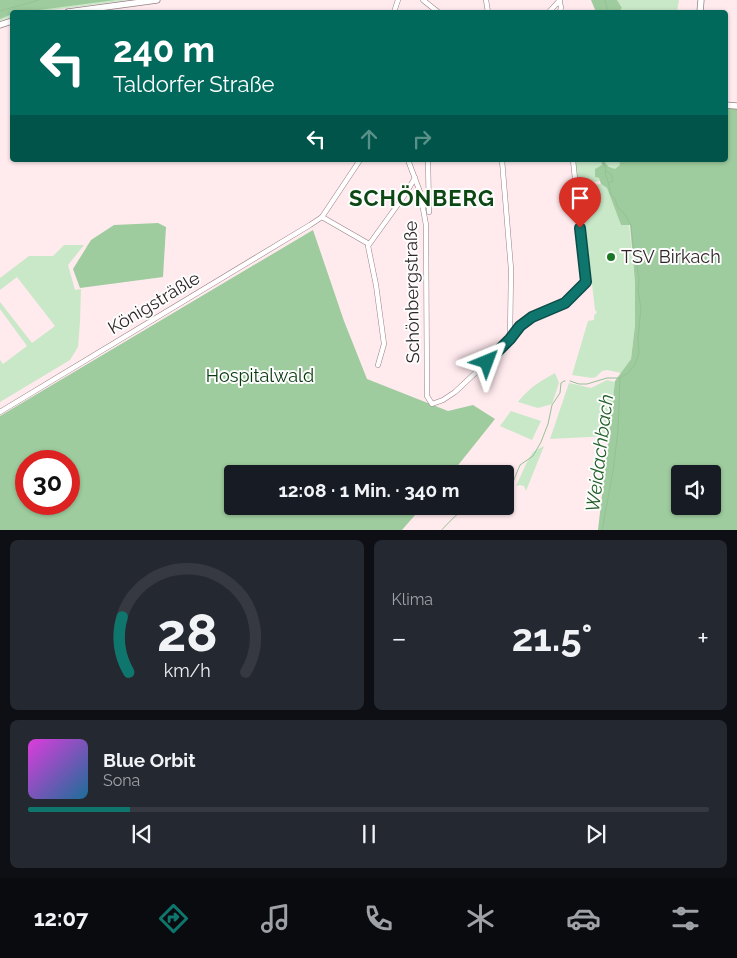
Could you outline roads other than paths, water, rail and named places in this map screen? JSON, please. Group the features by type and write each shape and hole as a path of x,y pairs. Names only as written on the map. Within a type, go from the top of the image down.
{"main road":[{"path":"83,10 157,0"}],"street":[{"path":"424,0 436,10"},
{"path":"551,10 560,0"},
{"path":"359,162 322,216 369,244"},
{"name":"Schönbergstraße","path":"409,162 420,192 426,225 427,396 432,404 443,400 455,392 510,339"},
{"path":"428,162 429,212"},
{"path":"502,162 511,268 510,339"},
{"path":"510,339 520,326 532,317 565,303 586,282 573,162"},
{"path":"378,365 384,344 376,285 368,246 415,178"},
{"name":"Königsträßle","path":"0,412 266,252 322,216"}],"waterway":[{"path":"0,11 39,0"},
{"path":"605,0 608,10"},
{"path":"570,381 587,384 607,378 620,378 628,373 635,364 639,353 638,338 641,308 631,225 611,195 603,162"},
{"path":"606,171 611,174 613,180 609,182"},
{"name":"Weidachbach","path":"602,530 618,431 620,378"},
{"path":"514,480 520,465 533,456 541,442 548,424 552,405 560,393 561,383 565,381"},
{"path":"442,530 457,515"}],"place":[{"name":"TSV Birkach","path":"611,257"}],"district":[{"name":"SCHÖNBERG","path":"422,198"}],"park label":[{"name":"Hospitalwald","path":"260,376"}]}
